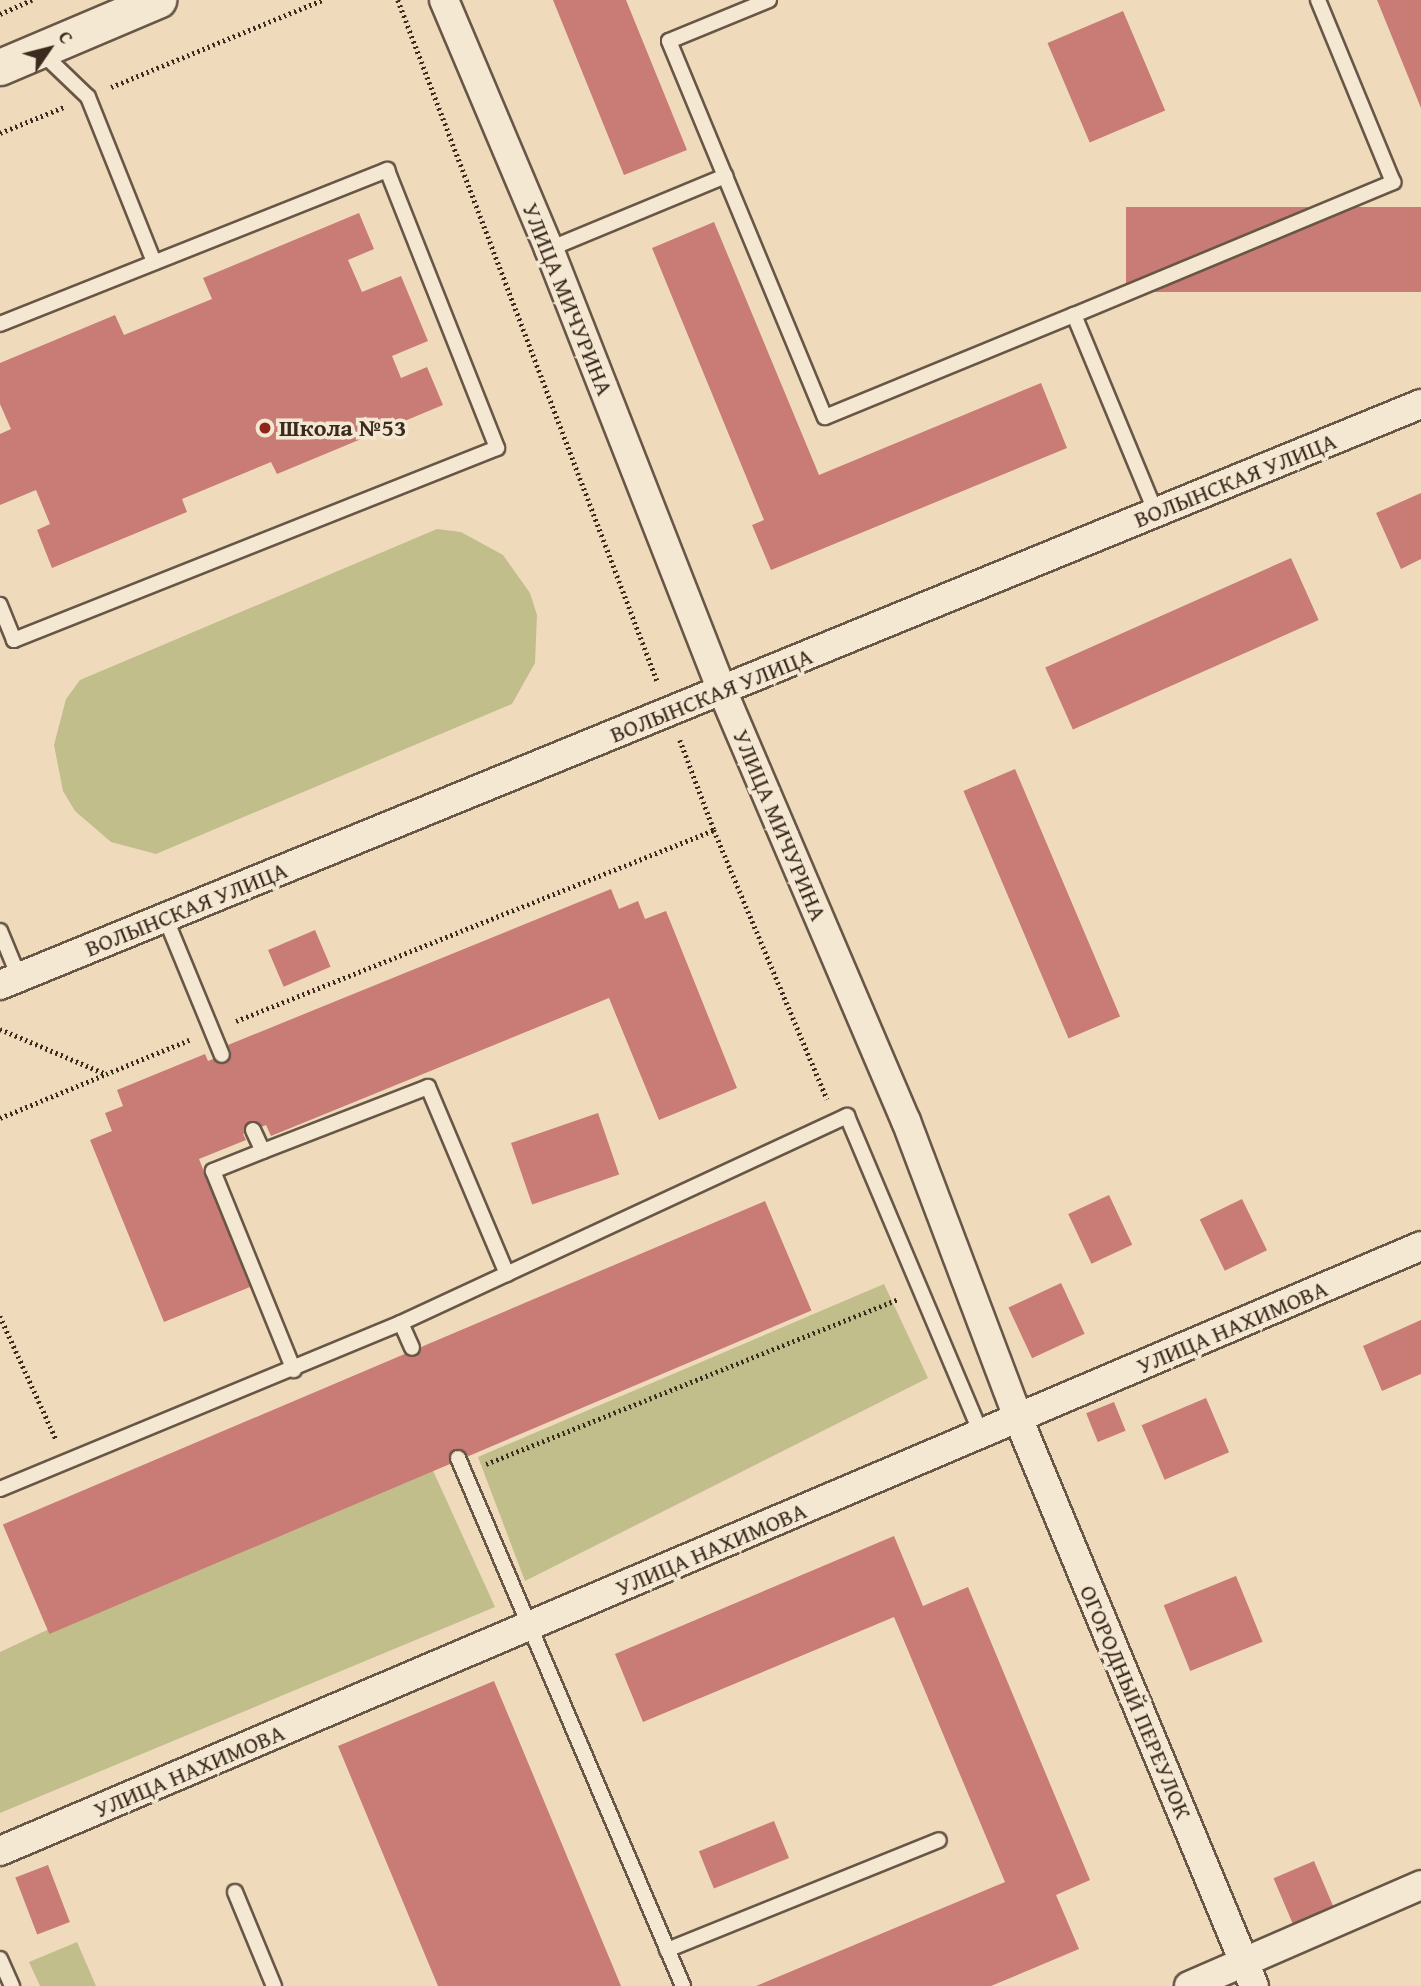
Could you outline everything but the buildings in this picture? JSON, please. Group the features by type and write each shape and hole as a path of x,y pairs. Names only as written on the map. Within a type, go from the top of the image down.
{"street":[{"path":"0,66 158,0"},
{"name":"УЛИЦА МИЧУРИНА","path":"444,0 549,249 722,690 906,1121 1018,1418"},
{"name":"ВОЛЫНСКАЯ УЛИЦА","path":"9,981 1421,404"},
{"name":"УЛИЦА НАХИМОВА","path":"0,1851 1421,1246"},
{"name":"ОГОРОДНЫЙ ПЕРЕУЛОК","path":"1018,1418 1249,1974"},
{"path":"1189,1986 1249,1974 1421,1885"}],"lane":[{"path":"769,0 669,41 825,417 1393,182 1318,0"},
{"path":"39,50 88,97 154,262"},
{"path":"0,324 387,170 497,448 14,640 0,605"},
{"path":"549,249 725,176"},
{"path":"1073,314 1156,513"},
{"path":"166,917 222,1055"},
{"path":"0,931 9,981"},
{"path":"294,1370 213,1171 428,1087 507,1274"},
{"path":"0,1489 294,1370 401,1323 847,1116 981,1433"},
{"path":"253,1130 263,1151"},
{"path":"401,1323 412,1348"},
{"path":"457,1458 683,1986"},
{"path":"667,1950 939,1840"},
{"path":"235,1892 274,1986"},
{"path":"0,1959 12,1986"}],"path":[{"path":"0,14 32,0"},
{"path":"0,133 322,0"},
{"path":"398,0 714,830 837,1121"},
{"path":"0,1118 714,830"},
{"path":"0,1030 106,1074"},
{"path":"464,1473 911,1295"},
{"path":"0,1316 67,1462"}],"shaded area":[{"path":"437,529 461,532 503,555 530,593 537,615 535,663 512,704 156,854 111,842 75,811 63,791 54,745 66,699 80,680"},
{"path":"884,1284 928,1378 525,1581 478,1457"},
{"path":"425,1453 495,1607 0,1813 0,1652"},
{"path":"77,1942 96,1986 40,1986 29,1962"}],"place":[{"name":"Школа №53","path":"265,428"}]}
